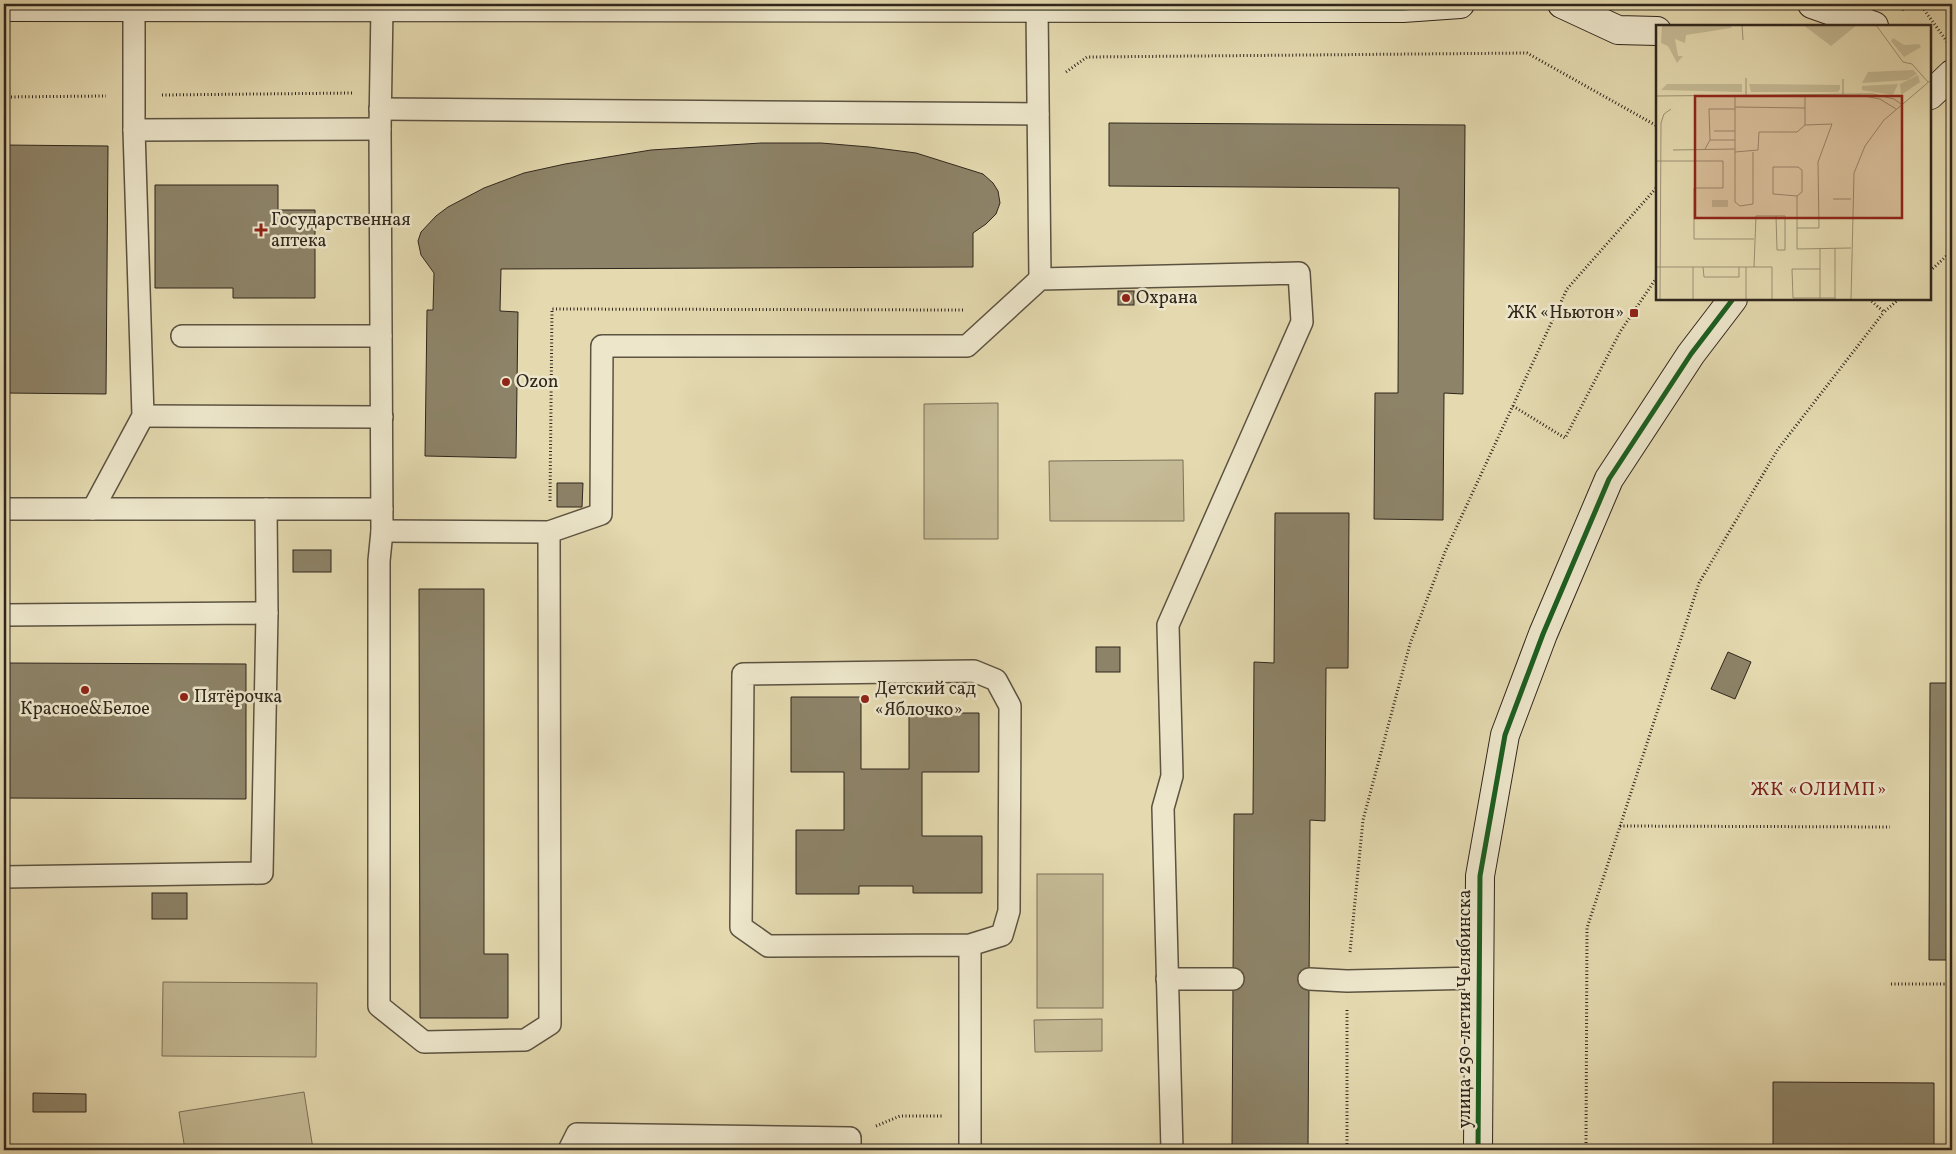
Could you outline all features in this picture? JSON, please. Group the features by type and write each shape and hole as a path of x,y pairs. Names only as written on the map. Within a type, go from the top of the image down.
{"street":[{"path":"4,8 483,6 1038,8 1460,4"},
{"path":"1562,4 1618,30 1656,32"},
{"path":"1812,4 1871,25"},
{"name":"улица 250-летия Челябинска","path":"1478,1150 1480,876 1505,735 1543,634 1609,479 1691,354 1731,300"}],"lane":[{"path":"382,7 380,119 382,531 379,561 379,1006 424,1042 525,1040 550,1024 549,532"},
{"path":"93,509 143,416 134,130 134,8"},
{"path":"1038,8 1040,279"},
{"path":"134,130 380,119 1038,114"},
{"path":"382,531 549,532 601,514 602,346 967,346 1040,279 1299,273 1302,322 1168,625 1172,776 1163,808 1172,1150"},
{"path":"182,336 381,336"},
{"path":"143,416 382,417"},
{"path":"4,509 382,509"},
{"path":"4,877 262,873 267,613 266,509"},
{"path":"4,615 267,613"},
{"path":"974,671 996,680 1010,706 1009,911 1002,935 970,945 768,946 741,927 743,674 974,671"},
{"path":"970,945 970,1150"},
{"path":"1309,979 1347,981 1478,978"},
{"path":"1168,979 1233,979"},
{"path":"569,1150 577,1134 770,1143 850,1138 850,1150"}],"path":[{"path":"1920,4 1952,50"},
{"path":"1347,1150 1347,981 1363,820 1410,644 1445,552 1567,289 1656,188"},
{"path":"1931,270 1952,251"},
{"path":"1513,406 1565,438 1620,332 1656,279"},
{"path":"1869,300 1884,312"},
{"path":"1586,1150 1587,928 1699,583 1778,449 1884,312 1898,300"},
{"path":"1620,826 1890,827"},
{"path":"1892,984 1952,984"},
{"path":"900,1116 971,1116"}],"shaded area":[{"path":"998,403 998,539 924,539 924,404"},
{"path":"1183,460 1184,521 1050,521 1049,461"},
{"path":"1037,874 1103,874 1103,1008 1037,1008"},
{"path":"163,982 317,983 316,1057 162,1056"},
{"path":"1102,1019 1102,1051 1035,1052 1034,1020"},
{"path":"304,1092 313,1149 185,1150 179,1112"}],"building":[{"path":"1109,123 1465,125 1463,394 1444,393 1443,520 1374,519 1375,393 1398,393 1399,188 1109,186"},
{"path":"761,143 821,143 916,153 983,174 993,183 998,191 1000,203 996,214 973,233 973,267 501,269 500,311 518,312 516,458 425,456 427,310 433,310 434,273 421,255 418,241 421,232 436,216 448,207 484,188 524,173 565,164 651,150"},
{"path":"4,145 108,146 106,394 4,393"},
{"path":"155,185 278,185 278,210 315,210 315,298 233,298 233,288 155,288"},
{"name":"Охрана","path":"1118,291 1134,291 1134,305 1118,305"},
{"path":"557,483 583,483 582,507 557,507"},
{"path":"1275,513 1349,513 1348,668 1326,668 1325,821 1310,820 1308,1150 1232,1150 1234,814 1253,814 1254,662 1274,663"},
{"path":"293,550 331,550 331,572 293,572"},
{"path":"419,589 484,589 484,954 508,954 508,1018 420,1018"},
{"path":"1096,647 1120,647 1120,672 1096,672"},
{"path":"1728,652 1751,662 1735,699 1711,689"},
{"path":"4,663 246,664 246,799 4,798"},
{"path":"1930,683 1952,683 1952,960 1929,960"},
{"path":"791,697 861,697 861,769 909,769 909,713 979,713 979,772 922,772 922,836 982,836 982,893 913,893 913,886 859,886 859,894 796,894 796,830 844,830 844,772 791,772"},
{"path":"152,893 187,893 187,919 152,919"},
{"path":"1773,1082 1934,1083 1934,1150 1773,1150"},
{"path":"33,1093 86,1094 86,1112 33,1112"}],"cycle path":[{"path":"4,7 1403,8 1460,4"},
{"path":"1478,1150 1480,876 1505,735 1543,634 1609,479 1691,354 1732,300"}],"place":[{"name":"Государственная аптека","path":"261,230"},
{"name":"Охрана","path":"1126,298"},
{"name":"ЖК «Ньютон»","path":"1634,313"},
{"name":"Ozon","path":"506,382"},
{"name":"Красное&Белое","path":"85,690"},
{"name":"Пятёрочка","path":"184,697"},
{"name":"Детский сад «Яблочко»","path":"865,699"}],"district":[{"name":"ЖК «ОЛИМП»","path":"1819,790"}]}
